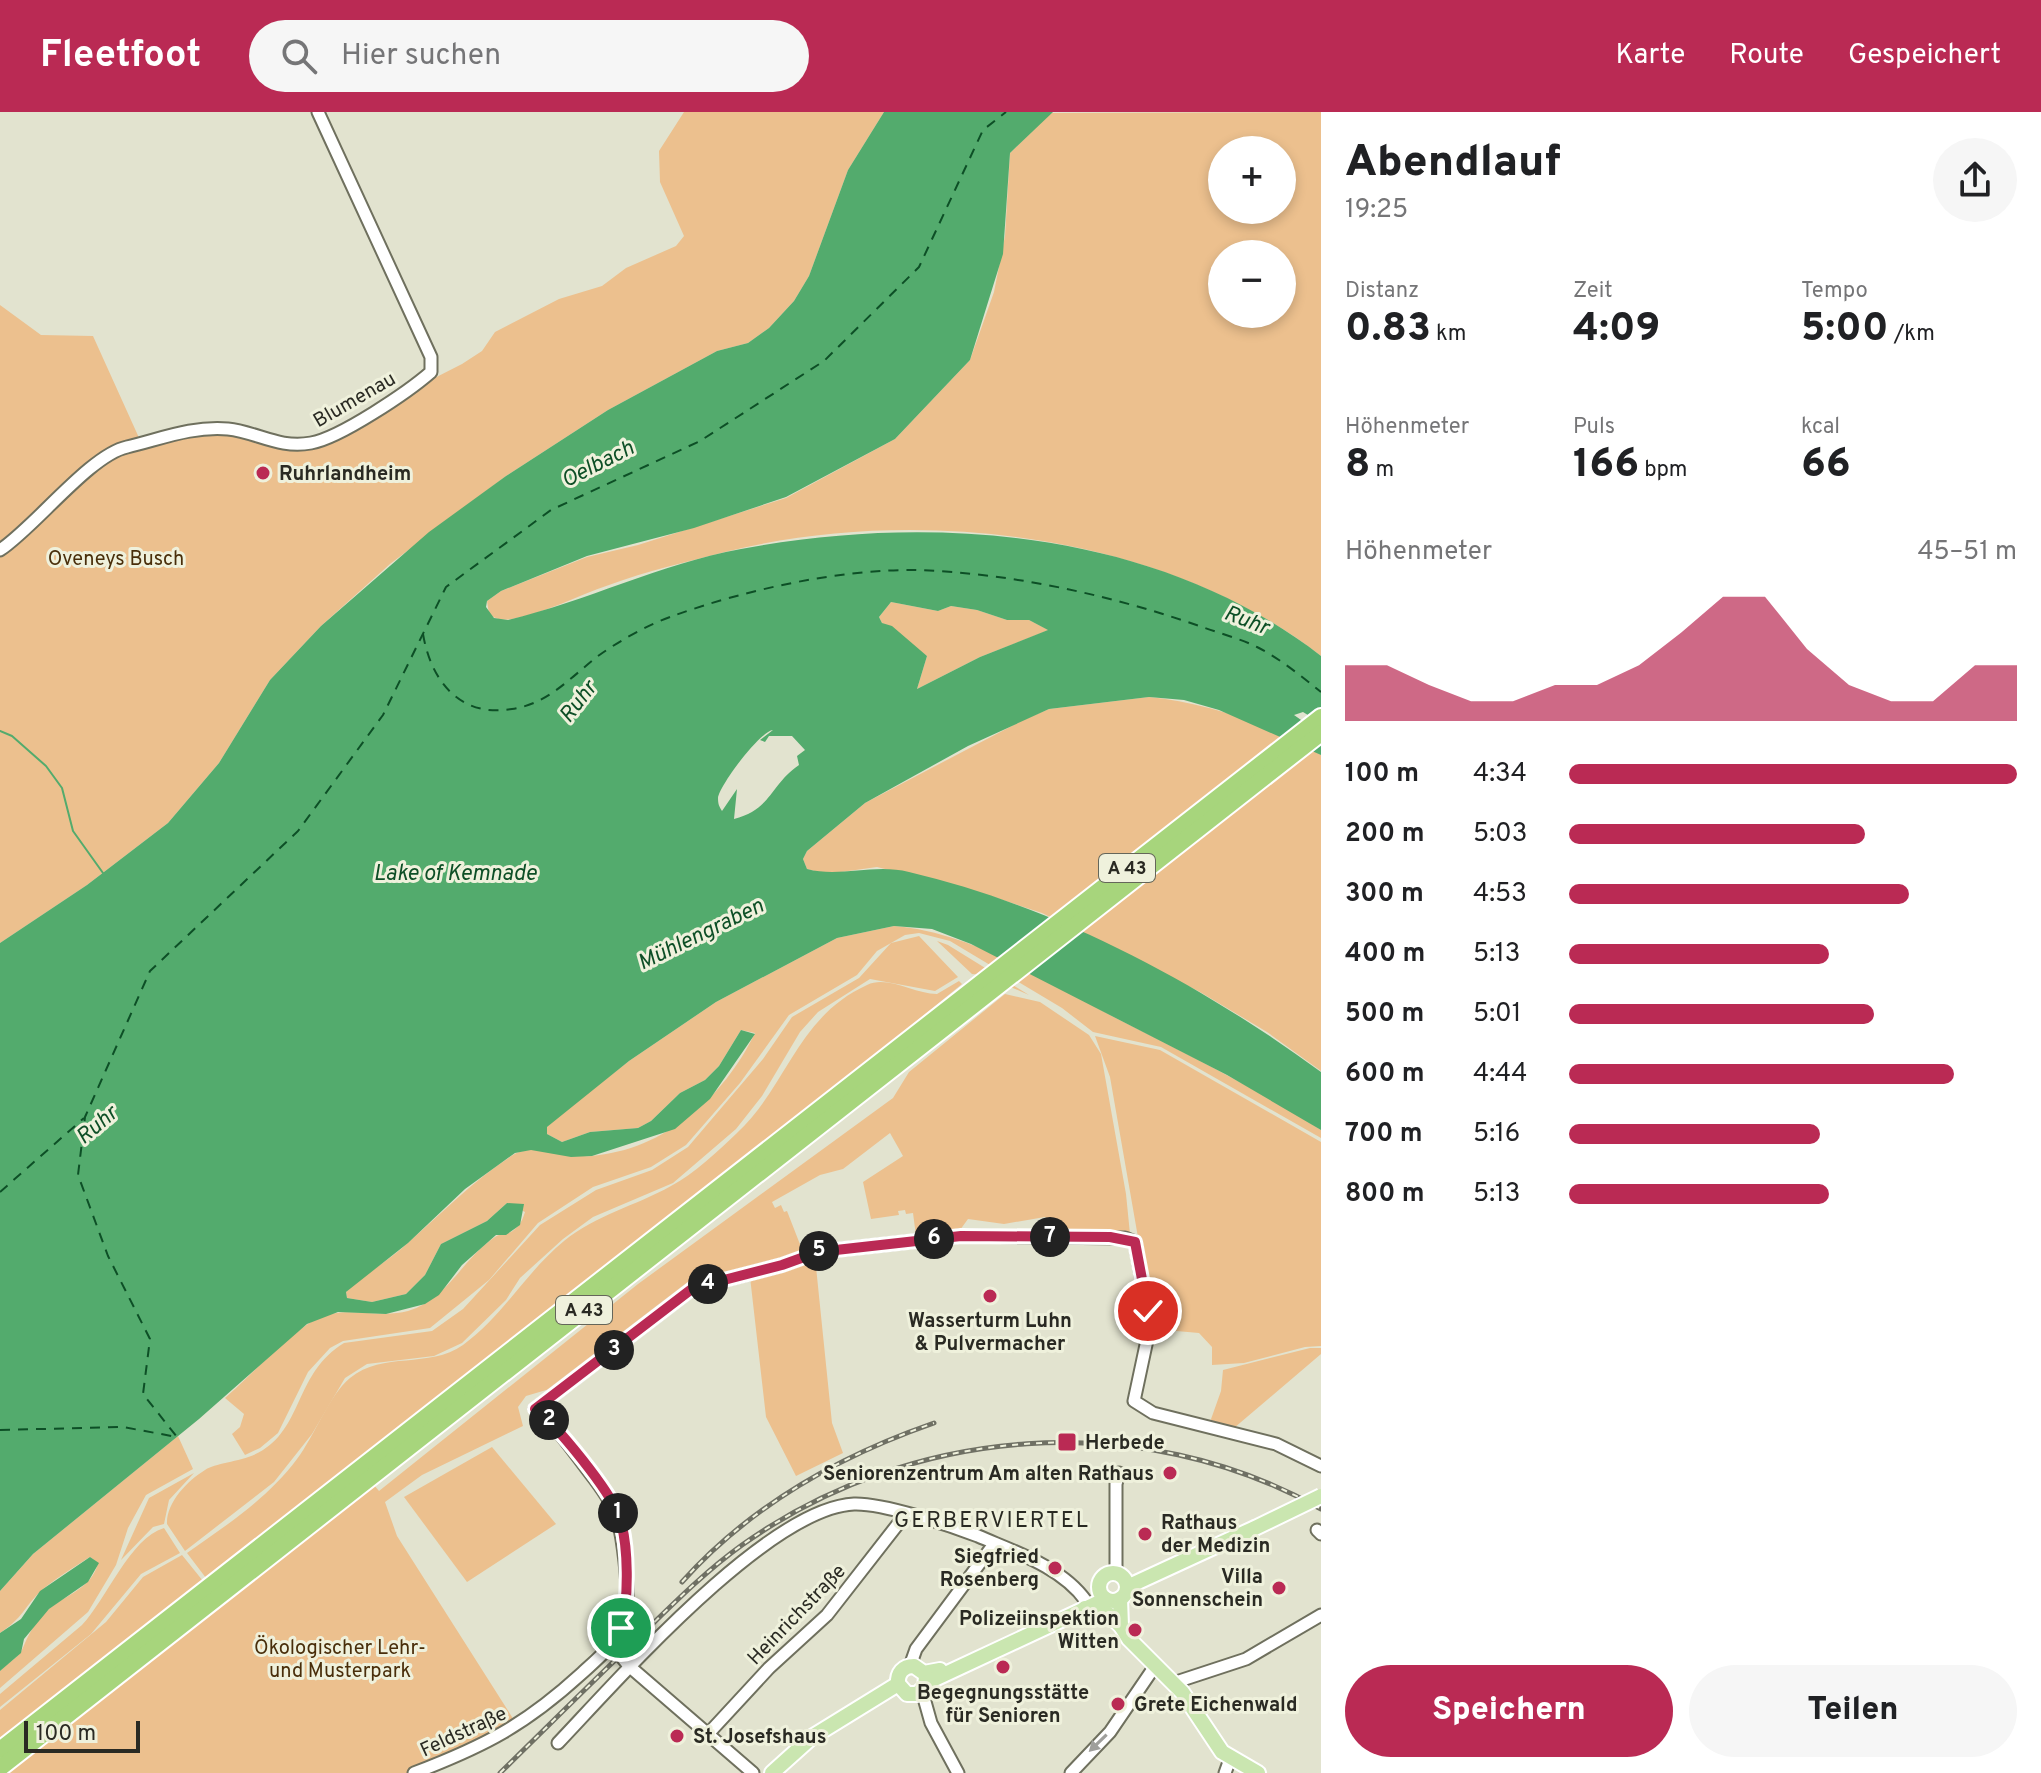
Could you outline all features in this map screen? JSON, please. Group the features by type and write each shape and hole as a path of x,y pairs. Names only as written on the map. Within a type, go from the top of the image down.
{"highway":[{"name":"A 43","path":"0,1768 939,1024 1321,717"},
{"name":"A 43","path":"0,1750 939,1024 1321,733"}],"main road":[{"path":"772,1773 812,1737 873,1700 914,1686 1114,1589 1175,1565 1321,1496"},
{"path":"1114,1589 1119,1624"},
{"path":"1082,1607 1107,1613 1173,1683 1227,1766 1258,1773"},
{"path":"910,1666 914,1686 899,1675 910,1666"}],"street":[{"name":"Blumenau","path":"0,550 16,540 71,485 126,447 174,432 226,429 284,445 313,443 392,400 431,372 431,357 318,112"},
{"name":"Feldstraße","path":"414,1773 513,1730 547,1704 611,1644 626,1611 620,1518 608,1497 548,1419 535,1409 693,1288 834,1248 961,1236 1110,1237 1135,1242 1150,1326 1133,1398 1153,1413 1249,1435 1321,1466"},
{"path":"1114,1589 1116,1484 1119,1473"},
{"path":"558,1743 629,1666 724,1576 802,1523 835,1507 855,1504 952,1526 1067,1580 1082,1607"},
{"name":"Heinrichstraße","path":"708,1734 769,1668 827,1615 905,1515"},
{"path":"910,1666 916,1649 994,1544"},
{"path":"1173,1683 1246,1659 1321,1615"},
{"path":"611,1644 629,1666 753,1773"},
{"path":"1071,1773 1116,1724 1127,1702 1155,1666"},
{"path":"914,1686 958,1773"}],"green space":[{"name":"Oveneys Busch","path":"684,112 884,112 848,170 809,276 794,301 769,328 748,343 717,351 608,410 506,476 390,564 321,626 270,680 219,763 168,823 87,885 0,943 0,305 41,335 93,336 140,440 237,426 275,440 311,441 462,364 482,351 495,332 559,299 602,286 626,268 676,246 684,236 660,182 659,151"},
{"path":"1321,112 1321,656 1258,614 1188,581 1113,556 1036,540 956,531 877,531 800,538 725,552 652,571 549,609 512,619 489,614 487,601 501,591 587,557 638,545 786,498 895,439 970,360 994,292 1005,236 1010,153 1051,113"},
{"path":"891,602 938,611 951,606 977,610 1007,620 1029,620 1049,630 980,657 917,689 927,656 882,623 879,617"},
{"path":"1149,697 1193,704 1238,717 1281,734 1321,755 1321,1071 1267,1032 1200,992 1042,913 975,891 877,867 827,874 807,869 803,859 807,851 865,803 1023,720 1049,709"},
{"path":"894,926 952,938 1034,973 1270,1099 1321,1130 1321,1138 1161,1047 1093,1032 1062,1008 950,941 919,933 905,935 877,951 857,975 789,1015 740,1083 686,1145 651,1167 593,1187 538,1223 489,1280 430,1328 343,1341 330,1348 308,1372 278,1433 260,1448 245,1455 232,1434 240,1427 244,1414 225,1398 296,1333 328,1314 397,1313 422,1305 444,1288 483,1246 519,1225 525,1212 507,1203 487,1221 441,1244 425,1275 406,1294 372,1302 347,1298 346,1292 352,1285 403,1247 473,1185 499,1164 522,1151 591,1156 618,1152 667,1131 689,1116 727,1078 755,1033 741,1030 719,1066 705,1080 680,1093 651,1121 638,1128 590,1132 562,1142 547,1134 547,1127 629,1061 716,1002 837,938"},
{"path":"919,936 958,977 935,991 870,979 818,1012 800,1032 762,1096 736,1129 673,1183 593,1217 563,1239 520,1278 506,1300 462,1343 434,1356 367,1364 345,1378 312,1434 274,1482 185,1551 167,1524 170,1508 179,1493 205,1470 256,1454 276,1439 286,1427 317,1368 328,1355 344,1343 432,1331 463,1309 540,1225 596,1190 652,1170 688,1147 763,1059 792,1017 859,978 891,943"},
{"path":"937,941 1029,995 983,975 972,974"},
{"path":"959,981 962,984 891,1042 206,1578 187,1553 246,1510 286,1473 335,1395 350,1378 377,1365 436,1356 463,1345 490,1321 564,1241 589,1224 671,1186 697,1169 754,1114 809,1033 843,999 875,983 892,983 937,994"},
{"name":"Ökologischer Lehr- und Musterpark","path":"1005,994 1040,1002 1089,1035 1101,1054 1126,1194 1130,1234 1066,1233 1045,1217 1004,1224 968,1219 960,1230 916,1236 913,1213 898,1211 899,1215 871,1219 863,1182 903,1156 890,1133 843,1169 820,1175 772,1202 775,1208 781,1205 784,1212 787,1211 803,1252 723,1276 708,1276 663,1303 563,1385 526,1396 518,1407 523,1426 422,1475 385,1502 397,1536 519,1728 418,1773 6,1773 374,1485 379,1491 638,1284 893,1098 909,1072"},
{"path":"1095,1036 1160,1050 1321,1142 1321,1346 1305,1347 1244,1363 1212,1365 1212,1347 1199,1333 1154,1329 1110,1077"},
{"path":"815,1257 832,1423 843,1453 796,1476 766,1417 750,1277"},
{"path":"1310,1348 1321,1348 1321,1354 1234,1428 1210,1422 1221,1391 1223,1370"},
{"path":"178,1436 193,1469 146,1495 128,1528 116,1565 88,1612 0,1688 0,1671 20,1653 40,1618 85,1585 98,1563 90,1557 57,1578 0,1633 0,1591 33,1554"},
{"path":"492,1447 556,1524 467,1582 404,1497"},
{"path":"194,1473 169,1500 164,1524 153,1527 121,1560 149,1498"},
{"path":"164,1528 180,1553 141,1574 91,1634 0,1707 0,1694 82,1625 129,1556 152,1534"},
{"path":"182,1555 203,1581 0,1739 0,1710 106,1622 143,1577"}],"water":[{"name":"Lake of Kemnade","path":"884,112 1053,112 1010,153 1003,254 970,360 895,439 786,497 694,528 587,556 501,591 487,601 486,607 494,618 508,620 653,573 741,549 815,538 891,533 968,534 1044,542 1118,557 1190,581 1258,614 1321,656 1321,723 1303,712 1294,715 1321,734 1321,755 1219,710 1184,700 1149,697 1049,709 968,746 865,803 807,851 803,859 807,869 832,872 896,870 964,887 1072,927 1176,978 1321,1072 1321,1130 1227,1075 971,944 932,929 894,926 837,938 716,1002 629,1061 547,1127 547,1134 562,1142 590,1132 638,1128 651,1121 680,1093 705,1080 719,1066 741,1030 755,1034 710,1099 675,1129 592,1156 571,1157 531,1150 515,1153 465,1189 408,1243 346,1292 347,1298 372,1302 406,1294 425,1275 441,1244 487,1221 507,1203 524,1204 520,1225 506,1235 496,1235 462,1265 439,1295 425,1304 386,1314 338,1312 307,1324 199,1419 33,1554 0,1591 0,943 87,885 168,823 219,763 270,680 321,626 429,532 506,476 608,410 717,351 748,343 769,328 794,301 809,276 848,170","holes":["891,602 938,611 951,606 977,610 1007,620 1029,620 1048,630 980,657 917,689 927,656 892,626 882,623 879,617","773,730 760,740 765,742 769,736 792,736 805,750 797,756 799,765 764,803 747,815 734,819 737,789 722,811 718,802 720,792 750,749 759,739"]},
{"path":"90,1557 99,1563 88,1582 49,1609 24,1639 21,1653 0,1671 0,1633 21,1619 40,1591"}],"waterway":[{"path":"0,731 12,736 46,766 62,788 73,831 103,873"}],"ferry route":[{"path":"0,1430 123,1427 177,1437 143,1394 150,1339 108,1256 78,1175 85,1117 150,971 298,831 383,715 446,587 551,510 700,441 824,361 919,267 983,130 1006,112"},
{"path":"423,634 433,667 451,692 477,708 512,709 548,696 598,656 634,633 701,607 824,577 887,571 952,572 1063,588 1171,616 1257,647 1321,692"},
{"path":"0,1192 84,1118"}],"railway":[{"path":"682,1582 708,1555 766,1507 830,1468 934,1423"},
{"path":"500,1773 673,1604 728,1556 808,1505 878,1474 952,1454 1027,1444 1103,1444 1178,1455 1251,1476 1321,1509"}],"place":[{"name":"Ruhrlandheim","path":"263,473"},
{"name":"Wasserturm Luhn & Pulvermacher","path":"990,1296"},
{"name":"Herbede","path":"1067,1442"},
{"name":"Seniorenzentrum Am alten Rathaus","path":"1170,1473"},
{"name":"Rathaus der Medizin","path":"1145,1534"},
{"name":"Siegfried Rosenberg","path":"1055,1568"},
{"name":"Villa Sonnenschein","path":"1279,1588"},
{"name":"Polizeiinspektion Witten","path":"1135,1630"},
{"name":"Begegnungsstätte für Senioren","path":"1003,1667"},
{"name":"Grete Eichenwald","path":"1118,1704"},
{"name":"St. Josefshaus","path":"677,1736"}],"district":[{"name":"GERBERVIERTEL","path":"992,1519"}],"route":[{"path":"621,1628 626,1611 627,1588 620,1518 608,1497 548,1419 535,1409 693,1288 834,1248 961,1236 1110,1237 1135,1242 1148,1311"}],"water label":[{"name":"Oelbach","path":"597,463"},
{"name":"Ruhr","path":"1247,619"},
{"name":"Ruhr","path":"577,701"},
{"name":"Mühlengraben","path":"700,933"},
{"name":"Ruhr","path":"96,1124"}]}
